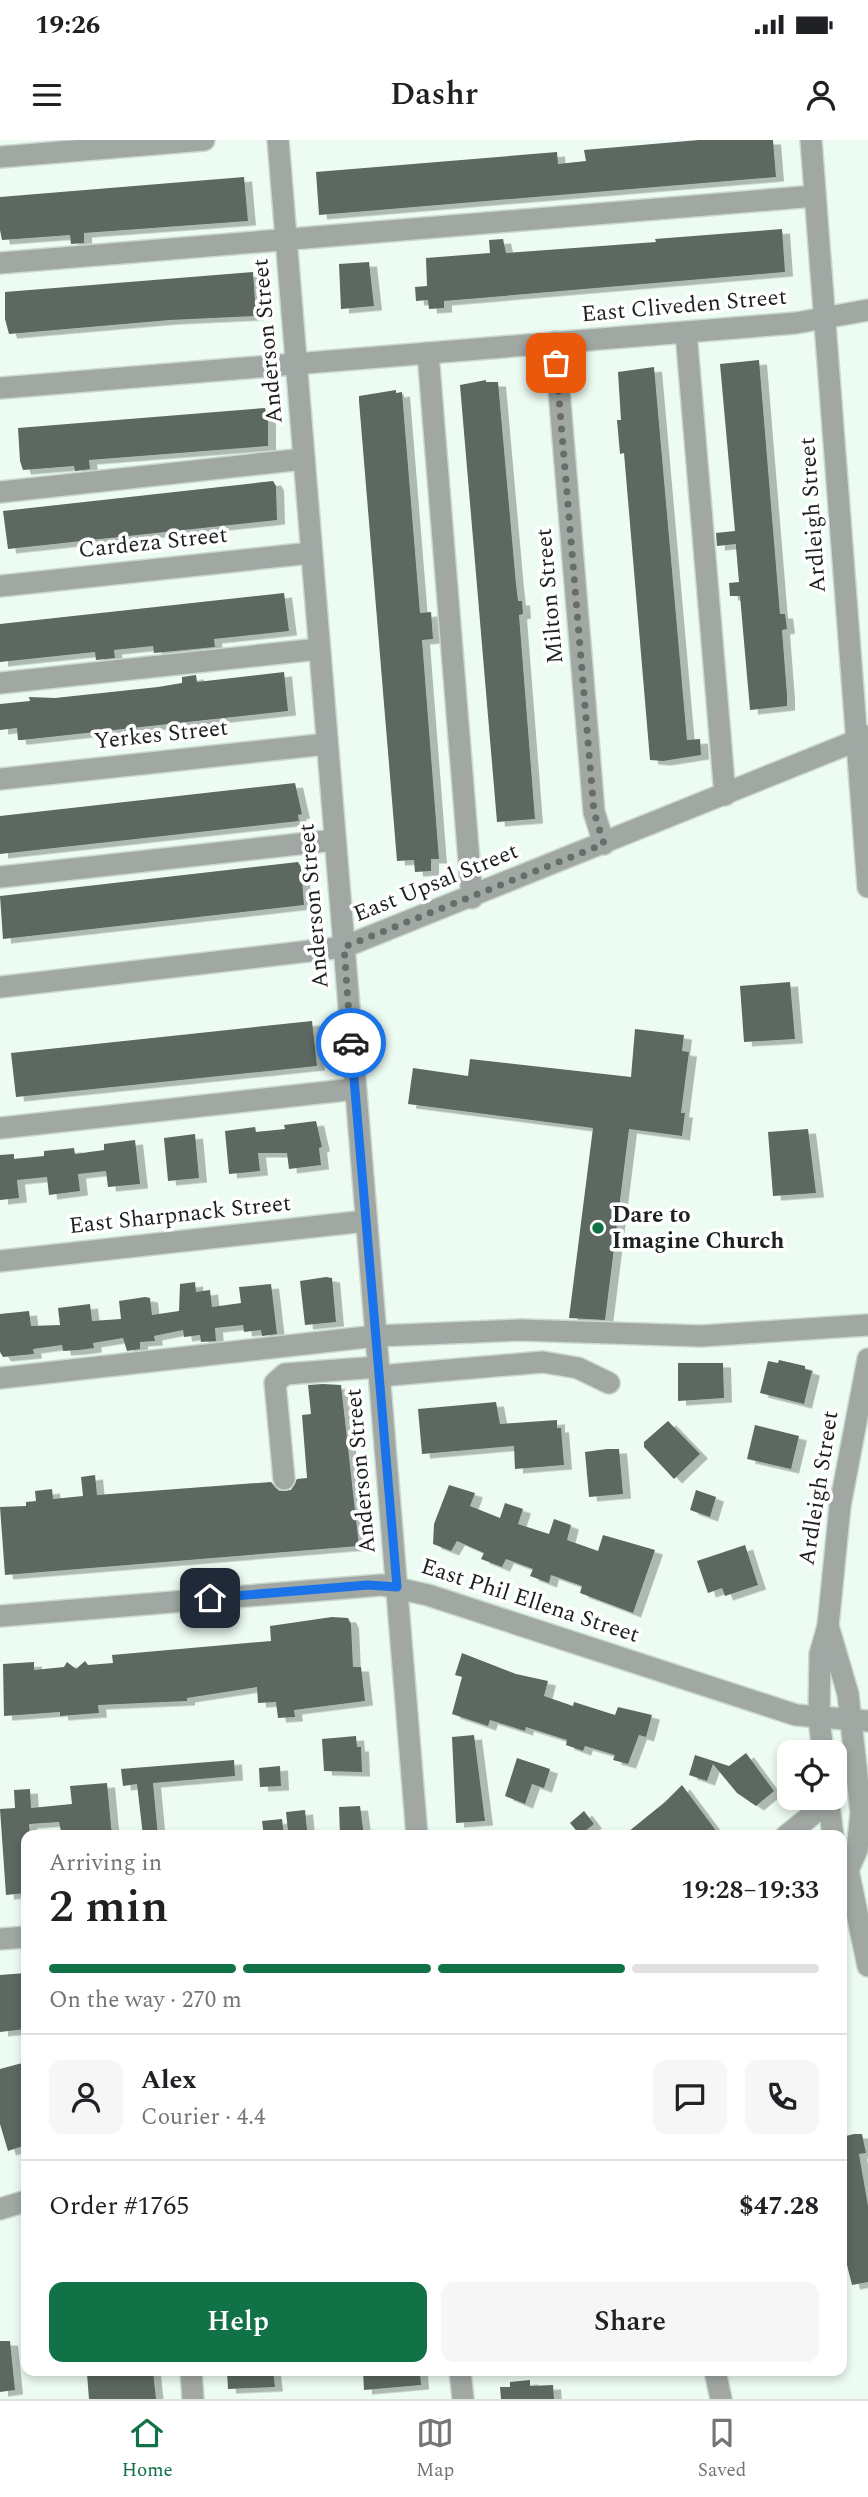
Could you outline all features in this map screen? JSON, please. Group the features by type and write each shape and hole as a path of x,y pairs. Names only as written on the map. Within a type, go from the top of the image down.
{"street":[{"path":"0,157 204,140"},
{"name":"Anderson Street","path":"278,140 417,1830"},
{"name":"Ardleigh Street","path":"811,140 862,738 868,887"},
{"path":"0,263 815,196"},
{"name":"East Cliveden Street","path":"0,388 796,323 868,310"},
{"path":"686,332 724,794"},
{"name":"Milton Street","path":"555,342 594,812 604,844"},
{"path":"428,353 472,898"},
{"path":"0,492 304,459"},
{"name":"Cardeza Street","path":"0,586 311,553"},
{"path":"0,683 319,649"},
{"name":"East Upsal Street","path":"0,987 344,947 472,898 862,738"},
{"name":"Yerkes Street","path":"0,779 327,744"},
{"path":"0,877 335,840"},
{"path":"0,1128 355,1088"},
{"name":"East Sharpnack Street","path":"0,1261 366,1221"},
{"path":"0,1378 376,1335 521,1331 701,1336 868,1325"},
{"name":"Ardleigh Street","path":"822,1740 819,1720 820,1654 828,1626 840,1506 868,1359"},
{"path":"284,1479 275,1383 285,1374 379,1372 543,1362 578,1368 609,1382"},
{"name":"East Phil Ellena Street","path":"0,1616 368,1585 397,1587 796,1715 819,1720 860,1720"},
{"name":"Ardleigh Street","path":"828,1626 860,1720 863,1777 861,1823 857,1850 847,1862"},
{"path":"847,1788 863,1777"},
{"path":"793,1830 817,1810"},
{"path":"832,1810 833,1830"},
{"name":"Ardleigh Street","path":"847,1878 868,1966"},
{"path":"0,1939 21,1937"},
{"path":"0,2209 21,2203"},
{"path":"191,2376 193,2399"},
{"path":"461,2376 463,2399"},
{"path":"716,2376 721,2399"}],"building":[{"path":"699,140 773,140 776,177 319,215 316,172 557,152 558,164 586,161 584,150"},
{"path":"244,177 248,221 84,233 84,243 71,244 70,235 2,240 0,197"},
{"path":"782,229 785,272 444,301 444,308 429,309 428,300 416,301 415,287 427,286 426,258 490,253 489,240 503,239 506,253"},
{"path":"369,262 374,306 341,309 339,264"},
{"path":"253,272 256,316 170,320 9,334 5,319 5,292"},
{"path":"759,360 780,614 785,614 787,629 782,630 787,706 750,710 740,596 730,596 729,583 739,582 736,544 717,546 716,533 735,531 720,364"},
{"path":"654,367 687,740 700,739 701,755 663,761 650,760 624,453 620,454 617,420 621,420 618,372"},
{"path":"486,380 498,382 516,584 518,601 522,601 523,614 519,615 535,819 497,822 460,385"},
{"path":"396,390 396,393 402,392 420,613 431,612 433,639 422,640 439,859 431,859 431,871 415,872 414,860 397,861 359,401 359,396"},
{"path":"265,408 268,446 89,460 90,469 75,471 74,466 23,470 20,461 18,428"},
{"path":"273,481 276,486 277,520 8,549 3,511"},
{"path":"284,593 289,631 214,639 215,647 154,653 153,646 114,650 115,658 96,660 95,652 0,662 0,624"},
{"path":"284,672 288,711 22,740 18,740 17,728 0,730 0,704 30,701 29,697 55,698 158,687 182,683 182,677 196,675 197,682"},
{"path":"295,783 302,814 298,815 299,821 0,854 0,816"},
{"path":"298,862 301,867 304,905 3,939 0,896"},
{"path":"790,982 795,1039 744,1042 740,986"},
{"path":"312,1021 317,1066 16,1097 11,1053"},
{"name":"Dare to Imagine Church","path":"635,1029 684,1035 682,1051 689,1052 681,1113 685,1113 682,1136 629,1129 605,1320 569,1318 593,1128 408,1104 413,1068 468,1076 470,1059 631,1077"},
{"path":"316,1121 322,1147 319,1148 321,1165 289,1169 287,1153 258,1153 260,1171 229,1174 225,1131 255,1127 256,1132 285,1129 284,1125"},
{"path":"808,1129 816,1193 773,1196 768,1132"},
{"path":"195,1134 199,1178 168,1181 164,1138"},
{"path":"135,1140 140,1184 108,1187 106,1171 78,1174 80,1191 49,1195 47,1177 17,1180 19,1198 0,1200 0,1155 14,1154 14,1159 44,1156 44,1151 74,1148 75,1154 104,1150 104,1144"},
{"path":"332,1278 336,1322 305,1325 300,1281"},
{"path":"195,1282 196,1292 210,1290 212,1307 241,1303 239,1287 271,1284 277,1334 262,1336 261,1330 244,1332 243,1325 215,1328 216,1341 201,1342 200,1335 184,1337 183,1330 154,1336 155,1341 140,1342 140,1349 127,1351 123,1338 93,1343 94,1348 79,1350 63,1351 62,1345 33,1349 34,1354 3,1357 0,1352 0,1314 29,1311 31,1326 60,1325 58,1308 90,1304 92,1321 121,1319 119,1301 145,1297 150,1298 152,1315 179,1311 180,1284"},
{"path":"779,1360 805,1366 805,1369 812,1371 804,1404 760,1393 768,1361 778,1363"},
{"path":"678,1363 723,1363 724,1398 678,1401"},
{"path":"308,1385 341,1385 359,1546 5,1575 0,1507 26,1506 26,1502 36,1501 35,1491 52,1489 53,1499 83,1496 81,1477 95,1475 97,1495 271,1482 279,1491 291,1490 297,1479 307,1478 302,1415 311,1414"},
{"path":"496,1402 500,1424 557,1420 557,1428 561,1428 564,1465 515,1469 514,1446 422,1454 418,1409"},
{"path":"668,1421 700,1454 674,1479 644,1447 644,1442"},
{"path":"755,1425 799,1436 791,1469 747,1459"},
{"path":"619,1449 623,1494 589,1497 585,1452"},
{"path":"449,1485 475,1493 470,1506 500,1518 505,1503 523,1509 518,1524 549,1534 554,1519 571,1525 567,1540 598,1551 603,1535 655,1550 633,1613 580,1593 582,1586 551,1575 549,1583 530,1576 533,1569 506,1559 502,1567 481,1559 484,1553 457,1541 451,1551 433,1544 434,1524"},
{"path":"696,1490 716,1497 710,1517 690,1510"},
{"path":"745,1545 758,1585 725,1596 722,1588 708,1593 697,1561"},
{"path":"332,1617 348,1618 351,1624 353,1667 361,1667 365,1701 294,1710 295,1717 278,1718 276,1702 258,1703 257,1687 187,1698 187,1701 98,1705 99,1713 60,1716 60,1712 4,1716 3,1664 34,1662 34,1670 64,1667 67,1662 76,1669 85,1661 88,1665 113,1663 112,1655 271,1641 270,1626"},
{"path":"462,1653 516,1674 548,1681 544,1696 573,1706 574,1702 615,1715 618,1707 652,1715 646,1737 639,1735 628,1764 613,1760 615,1755 585,1746 583,1751 566,1745 567,1740 526,1727 525,1731 490,1720 488,1726 452,1714 462,1677 455,1675"},
{"path":"474,1735 485,1821 456,1823 452,1737"},
{"path":"356,1736 357,1747 361,1747 362,1772 324,1771 322,1739"},
{"path":"746,1753 774,1791 756,1806 737,1793 713,1764 707,1781 689,1775 695,1755 729,1766"},
{"path":"517,1758 550,1769 544,1788 532,1784 525,1804 505,1796"},
{"path":"234,1760 235,1776 153,1783 157,1830 142,1830 137,1784 123,1786 121,1769"},
{"path":"280,1766 281,1786 260,1787 259,1768"},
{"path":"107,1783 111,1830 61,1830 59,1822 29,1824 30,1830 21,1830 21,1894 6,1895 0,1809 15,1808 14,1790 30,1789 31,1808 72,1804 70,1786"},
{"path":"682,1785 716,1830 630,1830"},
{"path":"360,1806 363,1830 340,1830 339,1807"},
{"path":"305,1810 307,1830 288,1830 286,1812"},
{"path":"584,1811 594,1824 586,1830 576,1830 570,1823"},
{"path":"282,1819 283,1830 263,1830 262,1821"},
{"path":"21,1973 21,2030 0,2032 0,1975"},
{"path":"21,2063 21,2147 8,2151 0,2124 0,2069"},
{"path":"862,2134 866,2153 859,2154 868,2206 868,2282 852,2285 847,2265 847,2136"},
{"path":"0,2341 10,2341 15,2390 0,2392"},
{"path":"87,2376 154,2376 156,2399 89,2399"},
{"path":"227,2376 274,2376 275,2387 228,2389"},
{"path":"363,2376 420,2376 421,2385 364,2390"},
{"path":"530,2380 530,2386 553,2385 554,2399 501,2399 500,2387 510,2387 510,2382"}],"way so far":[{"path":"351,1043 344,947 604,844 594,812 556,363"}],"place":[{"name":"Dare to Imagine Church","path":"598,1228"}],"route":[{"path":"210,1598 368,1585 397,1587 351,1043"}]}
